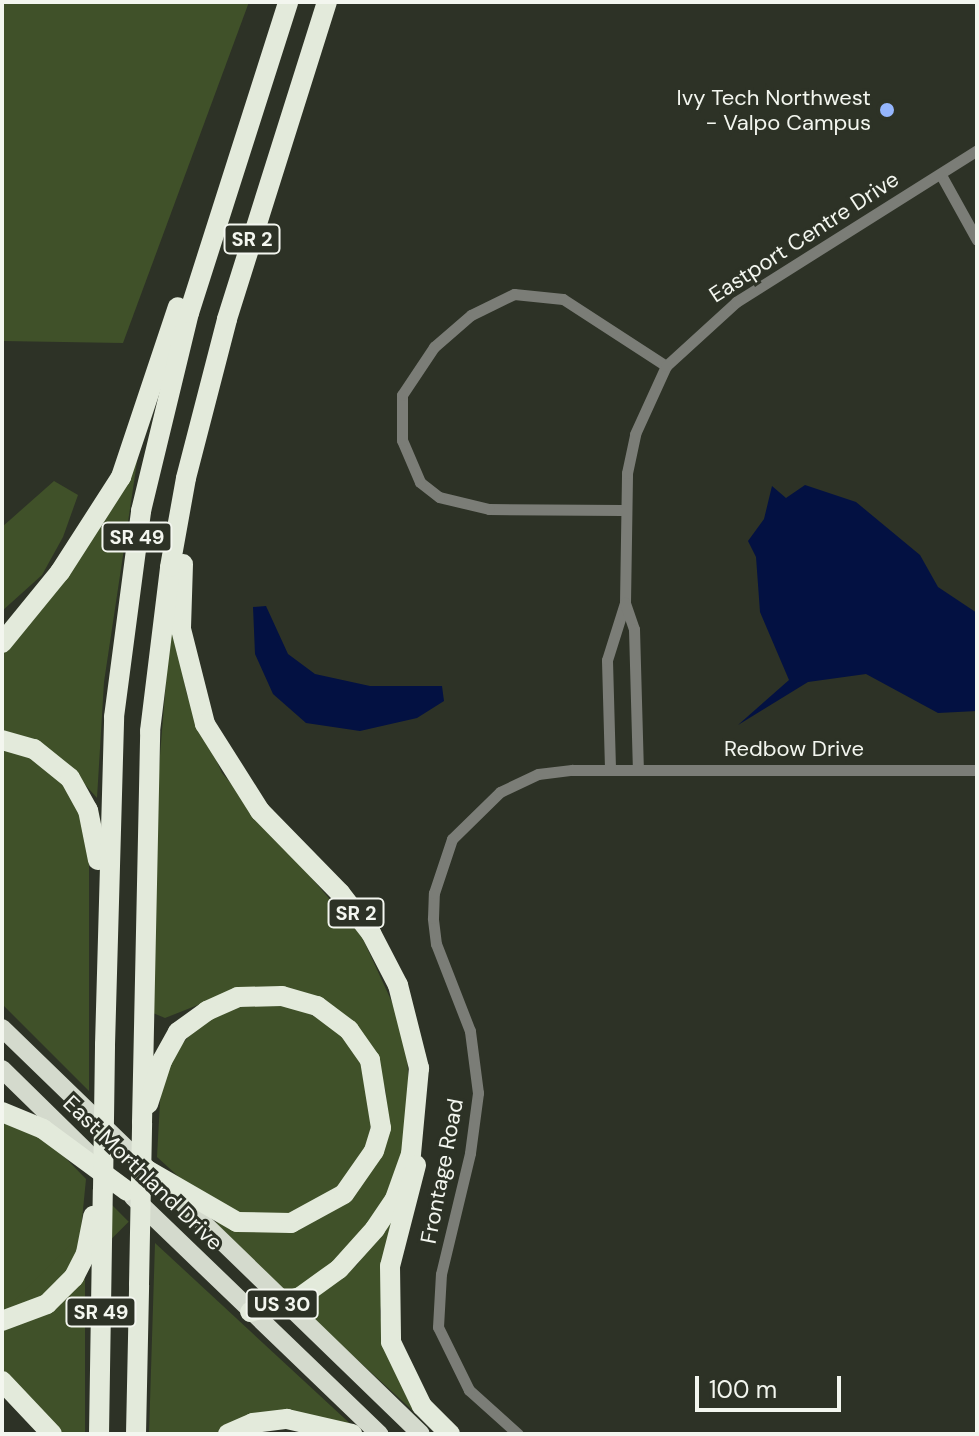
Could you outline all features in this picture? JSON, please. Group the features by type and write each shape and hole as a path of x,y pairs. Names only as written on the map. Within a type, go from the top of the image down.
{"highway":[{"name":"SR 2","path":"2,643 60,572 121,477 216,195 240,152 288,2"},
{"name":"SR 2","path":"250,1312 283,1305 339,1269 388,1209 411,1154 419,1100 411,1024 371,933 340,893 260,811 205,724 181,629 186,478 227,319 327,2"},
{"name":"SR 49","path":"99,1434 107,935 114,717 141,511 167,393 240,152"},
{"name":"SR 49","path":"136,1434 142,1123 148,1087 150,731 186,478"},
{"path":"2,740 47,757 80,793 95,836 107,935"},
{"path":"147,1170 237,1222 291,1223 344,1194 374,1151 381,1128 370,1060 349,1030 317,1006 282,996 238,997 207,1011 178,1032 148,1087"},
{"name":"US 30","path":"2,1028 283,1305 421,1434"},
{"name":"East Morthland Drive","path":"2,1069 250,1312"},
{"path":"419,1100 412,1195 390,1266 387,1306 391,1342 403,1375 422,1406 450,1434"},
{"path":"2,1112 43,1129 127,1191"},
{"path":"2,1321 47,1304 74,1277 103,1190"},
{"name":"US 30","path":"250,1312 379,1434"},
{"path":"2,1381 52,1434"},
{"path":"228,1434 253,1423 287,1419 352,1434"}],"street":[{"name":"Eastport Centre Drive","path":"638,769 634,629 625,603 622,510 635,434 666,366 736,302 977,150"},
{"path":"941,175 977,240"},
{"path":"622,510 489,509 439,497 420,482 406,453 398,417 402,395 434,347 471,315 514,294 563,299 666,366"},
{"name":"Eastport Centre Drive","path":"610,768 607,660 625,603"},
{"name":"Redbow Drive","path":"610,768 977,770"},
{"name":"Frontage Road","path":"518,1434 469,1390 438,1327 441,1274 473,1137 478,1093 470,1031 436,944 434,893 452,839 500,792 538,774 610,768"}],"green space":[{"path":"2,2 249,2 123,343 2,341"},
{"path":"140,442 104,682 97,798 72,770 2,735 2,649"},
{"path":"54,481 78,495 63,537 42,575 2,611 2,527"},
{"path":"171,619 187,695 222,773 362,937 397,1013 407,1050 410,1123 388,1199 347,1254 288,1294 215,1222 242,1229 353,1195 379,1152 387,1121 386,1093 379,1066 330,1007 213,999 165,1018 153,1013 157,793"},
{"path":"2,747 24,752 75,794 89,843 89,1091 2,1004"},
{"path":"263,1003 298,1008 329,1024 354,1049 369,1081 373,1115 366,1149 350,1177 326,1200 297,1213 232,1213 203,1199 157,1157 161,1084 175,1052 198,1026 229,1009"},
{"path":"2,1121 46,1138 86,1179 79,1250 64,1278 41,1299 2,1312"},
{"path":"402,1197 380,1311 383,1337 423,1420 315,1321 309,1307 311,1299 357,1265"},
{"path":"111,1204 129,1222 2,1348 2,1313"},
{"path":"155,1243 357,1430 240,1423 214,1434 149,1434"},
{"path":"85,1271 85,1434 59,1434 2,1374 2,1328"}],"shaded area":[{"path":"805,485 856,502 920,555 938,587 977,613 977,711 938,713 866,674 808,682 738,725 789,680 760,612 756,557 748,541 764,519 772,486 786,498"},
{"path":"266,606 288,654 315,674 370,686 442,686 444,701 417,718 360,731 306,723 273,694 255,654 253,607"}],"place":[{"name":"Ivy Tech Northwest - Valpo Campus","path":"887,110"}]}
